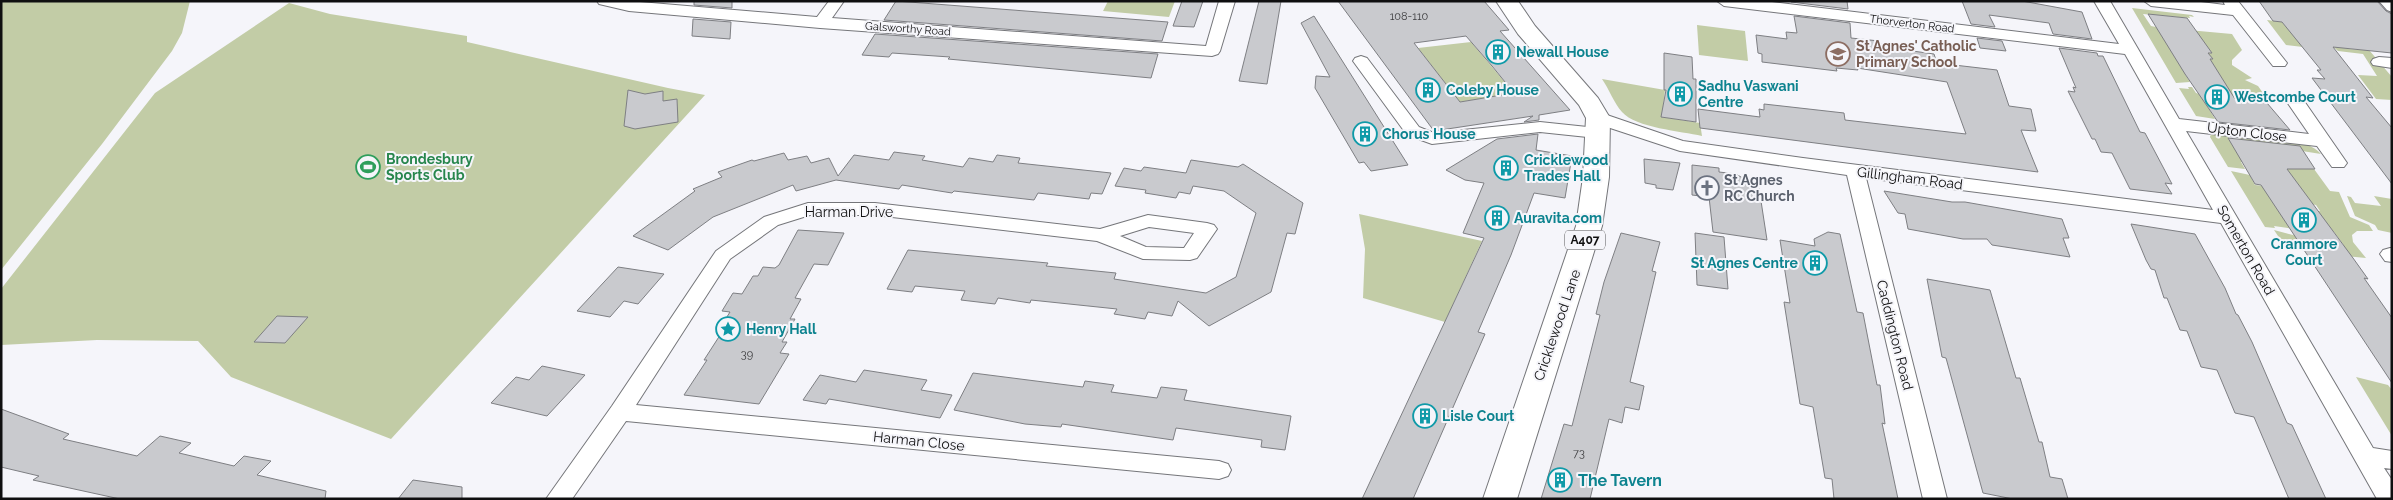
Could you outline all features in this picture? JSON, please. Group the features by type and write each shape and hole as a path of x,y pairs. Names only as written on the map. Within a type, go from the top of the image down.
{"main road":[{"path":"1506,1 1590,104 1598,125"},
{"name":"Cricklewood Lane","path":"1500,499 1589,226 1596,177 1598,125"}],"street":[{"name":"Galsworthy Road","path":"604,1 629,6 820,23 1212,51 1227,1"},
{"path":"820,23 837,1"},
{"name":"Thorverton Road","path":"1724,1 2130,50"},
{"name":"Somerton Road","path":"2102,1 2390,499"},
{"path":"2151,1 2234,6 2279,63"},
{"path":"2386,1 2392,6"},
{"name":"Gillingham Road","path":"1362,61 1413,131 1432,139 1540,127 1598,125 1680,146 1854,171 2227,218"},
{"path":"2296,102 2338,164"},
{"name":"Upton Close","path":"2173,124 2321,141"},
{"name":"Caddington Road","path":"1854,171 1935,499"},
{"name":"Harman Drive","path":"558,499 620,412 723,255 771,221 808,209 875,210 1101,235"},
{"name":"Harman Close","path":"620,412 1219,470"},
{"path":"2365,456 2392,460"}],"green space":[{"path":"1,1 190,1 182,33 172,51 102,144 1,270"},
{"path":"1108,1 1175,1 1169,17 1103,11"},
{"name":"Brondesbury Sports Club","path":"289,3 330,14 467,36 467,42 705,95 391,439 231,377 198,341 97,340 1,345 1,289 155,93"},
{"path":"2132,8 2192,15 2194,17 2189,16 2190,18 2143,14 2151,26 2156,27 2215,68 2205,58 2212,59 2208,53 2177,29 2232,34 2242,50 2232,60 2232,65 2252,78 2245,80 2258,86 2270,103 2235,99 2185,74 2190,82 2176,83"},
{"path":"2267,20 2282,22 2291,30 2303,47 2286,45"},
{"path":"1697,25 1745,31 1748,61 1699,55"},
{"path":"1471,42 1514,93 1460,102 1418,48"},
{"path":"2329,43 2345,44 2348,49 2369,50 2392,77 2392,100 2376,99 2358,75 2377,76 2363,54 2338,51"},
{"path":"1602,79 1665,90 1662,117 1700,123 1702,136 1637,122 1622,112"},
{"path":"2188,87 2192,87 2196,93 2200,94 2215,119 2196,116 2179,88 2189,89"},
{"path":"2218,133 2228,137 2243,162 2241,162 2245,169 2228,167 2210,137 2211,134"},
{"path":"2237,134 2293,141 2314,148 2321,154 2243,142"},
{"path":"2278,167 2314,169 2330,191 2339,192 2350,217 2369,225 2373,231 2357,231 2352,235 2353,242 2366,258 2345,256 2343,244 2334,232 2329,231 2315,211 2320,211 2316,205 2269,197 2294,229 2274,226 2275,228 2265,227 2231,171 2250,175 2255,185 2291,189"},
{"path":"2347,196 2351,197 2355,203 2381,206 2374,196 2392,199 2392,233 2378,230 2375,225 2355,216"},
{"path":"1359,214 1482,241 1445,322 1363,298 1365,249"},
{"path":"2274,230 2297,236 2306,249 2286,248"},
{"path":"2356,377 2388,385 2392,390 2392,436"}],"building":[{"path":"694,1 732,1 732,8 694,5"},
{"path":"896,1 1168,22 1162,41 884,20"},
{"path":"1182,1 1203,1 1194,27 1173,26"},
{"path":"1259,1 1281,1 1267,84 1239,81"},
{"path":"1338,1 1484,1 1509,30 1500,31 1570,110 1539,115 1539,120 1524,122 1533,116 1434,131","holes":["1466,36 1514,93 1460,102 1414,43"]},
{"path":"1847,1 1848,9 1791,2"},
{"path":"1962,1 2022,1 2082,12 2092,39 2053,34 2049,23 1989,15 1995,27 1971,24"},
{"path":"2259,1 2377,1 2386,11 2392,14 2392,53 2333,47 2373,98 2366,97 2392,128 2392,184 2312,78 2325,79 2317,70 2321,70 2282,22 2273,21"},
{"path":"2148,14 2187,18 2212,53 2208,53 2213,59 2210,59 2235,99 2267,103 2290,130 2218,122 2185,74"},
{"name":"Chorus House","path":"1314,16 1408,165 1371,171 1364,162 1359,163 1315,88 1316,76 1330,77 1301,23"},
{"path":"1794,16 1850,23 1851,38 1879,41 1884,47 1934,54 1937,63 1997,70 2009,106 2031,109 2036,131 2021,130 2038,172 1700,128 1698,109 1760,117 1759,109 1764,110 1764,104 1844,113 1845,120 1966,134 1947,82 1857,68 1858,70 1836,68 1837,71 1762,62 1762,54 1758,53 1756,35 1787,39 1786,32 1797,33"},
{"path":"693,19 731,22 730,39 692,36"},
{"path":"875,34 1158,54 1151,78 948,59 950,57 892,53 889,57 862,55"},
{"path":"1977,38 2002,41 2006,51 1980,48"},
{"path":"2059,48 2097,53 2098,56 2103,56 2140,132 2145,133 2172,184 2165,183 2172,194 2130,189 2112,153 2101,152 2095,139 2092,139 2068,91 2075,92 2073,87 2076,88"},
{"name":"Sadhu Vaswani Centre","path":"1664,53 1692,57 1693,79 1696,79 1696,122 1661,117 1666,90 1664,90"},
{"path":"628,90 645,94 663,91 663,101 677,99 678,122 635,129 624,126"},
{"path":"1538,134 1536,150 1572,156 1565,198 1534,193 1511,255 1478,332 1485,334 1413,499 1362,499 1484,238 1463,233 1484,183 1465,180 1446,170 1497,139"},
{"path":"2228,138 2300,146 2315,169 2287,169 2368,279 2364,278 2392,318 2392,383 2261,185 2255,184"},
{"path":"894,152 925,156 922,160 963,167 969,158 993,162 997,155 1020,158 1018,163 1111,173 1102,194 1091,193 1089,199 1038,193 1034,200 954,191 952,193 902,185 899,189 836,180 796,191 793,185 713,217 668,250 633,236 695,191 693,189 722,177 718,172 752,160 784,153 788,160 807,156 811,163 829,158 838,176 854,155 889,160"},
{"path":"1644,159 1680,163 1673,190 1656,188 1656,185 1645,183"},
{"path":"1191,160 1238,167 1243,164 1303,203 1295,234 1287,233 1271,292 1209,326 1178,301 1172,316 1148,312 1145,319 1114,314 1117,309 1031,300 1030,303 998,298 995,304 961,300 965,291 915,286 912,292 887,289 908,250 1048,263 1046,266 1116,273 1114,279 1206,293 1236,277 1256,213 1224,191 1193,186 1190,194 1179,192 1176,198 1145,193 1146,190 1115,186 1124,168 1141,171 1144,167 1186,173"},
{"name":"St Agnes RC Church","path":"1692,165 1719,168 1719,172 1736,174 1759,188 1767,240 1713,232 1709,197 1692,195"},
{"path":"1884,191 1952,202 1965,202 2062,219 2069,238 2063,238 2070,257 1992,245 1987,239 1963,239 1908,229 1905,214 1898,213"},
{"path":"2131,224 2195,234 2252,342 2287,423 2292,425 2326,499 2289,499 2254,417 2235,413 2217,370 2201,367 2187,331 2180,330 2167,298 2164,298 2155,270 2151,269 2146,260"},
{"path":"798,230 844,233 828,265 814,264 795,298 801,299 790,319 795,319 782,342 787,342 780,353 789,354 759,404 684,395 707,360 704,360 724,329 720,328 730,312 722,311 733,293 742,294 753,276 758,276 763,267 775,268 779,265"},
{"path":"1828,232 1840,234 1857,312 1863,313 1877,385 1880,385 1885,424 1882,423 1898,499 1834,499 1832,479 1825,478 1813,407 1800,404 1784,302 1790,303 1780,240 1815,246 1814,239"},
{"path":"1621,233 1660,242 1652,271 1656,272 1630,382 1644,386 1639,410 1625,407 1622,423 1609,419 1590,499 1541,499 1564,424 1572,426 1600,315 1596,314 1604,282"},
{"path":"1695,233 1724,237 1728,289 1697,285"},
{"path":"618,267 664,274 638,304 624,301 610,317 577,311"},
{"path":"1927,279 1990,290 2016,378 2020,378 2039,442 2042,442 2050,477 2062,479 2068,499 2013,499 1983,493 1946,358 1942,357"},
{"path":"277,316 308,317 285,343 254,342"},
{"path":"542,366 585,375 547,416 491,403 516,377 529,380"},
{"path":"864,370 927,380 921,390 952,395 940,418 829,399 826,404 803,400 820,375 856,382"},
{"path":"973,373 1083,387 1085,381 1114,385 1111,392 1157,398 1161,387 1187,390 1184,400 1291,416 1285,450 1261,447 1262,440 1176,428 1173,440 1062,424 1061,427 1025,424 954,410"},
{"path":"1,409 69,434 63,439 137,456 160,436 191,443 179,453 234,466 244,456 271,461 257,475 326,491 325,499 120,499 33,480 39,476 1,467"},
{"path":"413,480 462,487 462,499 398,499"}],"place":[{"name":"Newall House","path":"1498,52"},
{"name":"St Agnes' Catholic Primary School","path":"1838,54"},
{"name":"Coleby House","path":"1428,90"},
{"name":"Sadhu Vaswani Centre","path":"1680,94"},
{"name":"Westcombe Court","path":"2217,97"},
{"name":"Chorus House","path":"1365,134"},
{"name":"Brondesbury Sports Club","path":"368,167"},
{"name":"Cricklewood Trades Hall","path":"1506,168"},
{"name":"St Agnes RC Church","path":"1707,188"},
{"name":"Auravita.com","path":"1497,218"},
{"name":"Cranmore Court","path":"2304,220"},
{"name":"St Agnes Centre","path":"1815,263"},
{"name":"Henry Hall","path":"728,329"},
{"name":"Lisle Court","path":"1425,416"},
{"name":"The Tavern","path":"1560,480"}]}
